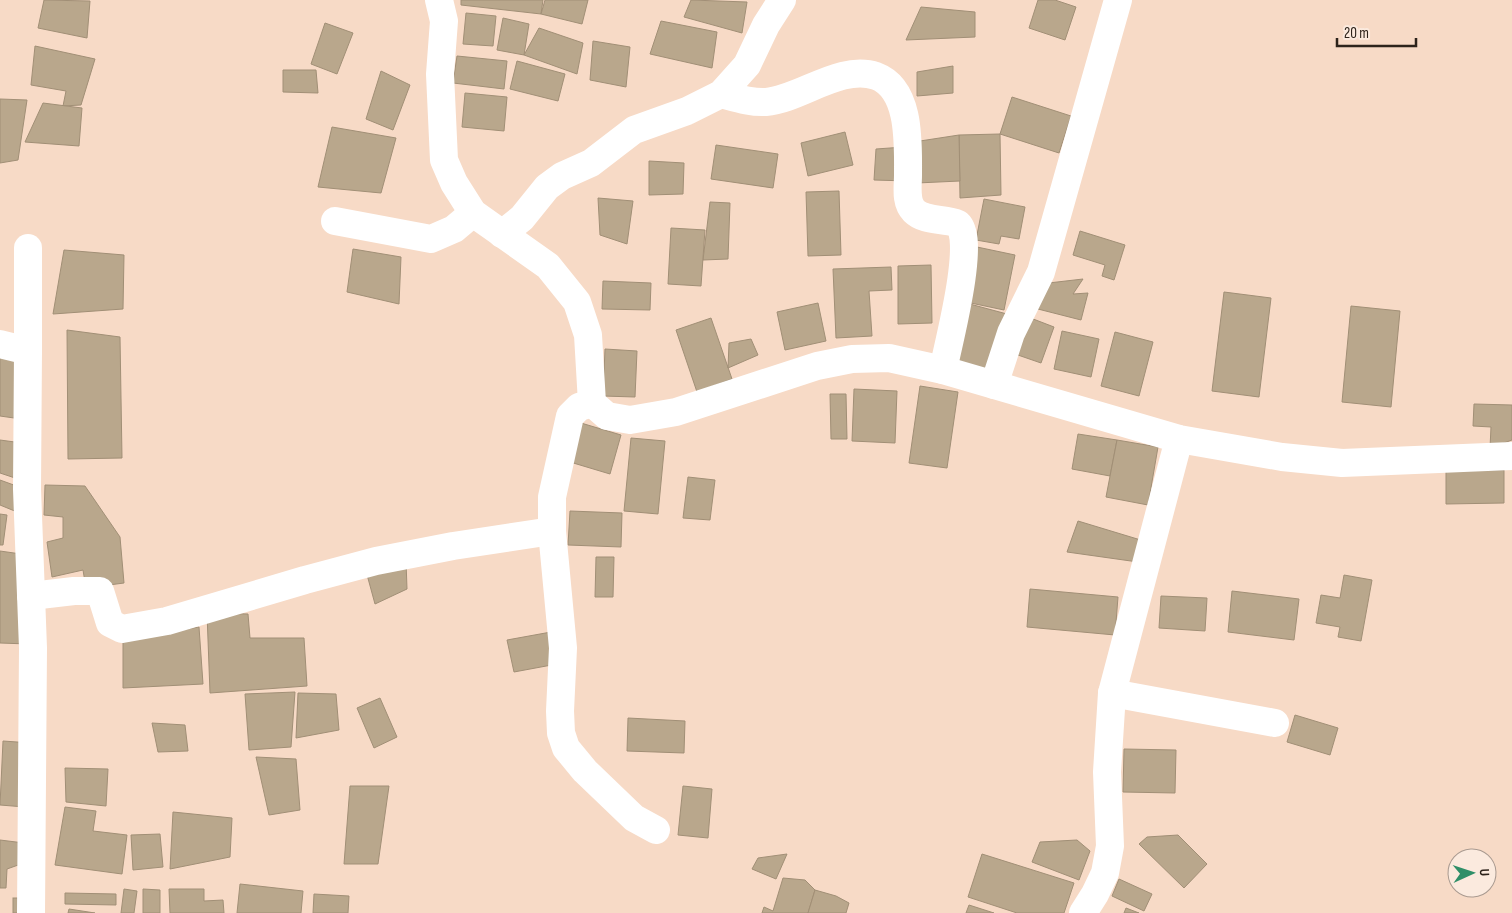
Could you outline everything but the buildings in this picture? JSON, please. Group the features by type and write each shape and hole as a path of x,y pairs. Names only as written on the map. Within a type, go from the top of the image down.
{"street":[{"path":"439,0 444,21 440,74 444,160 454,183 473,213 548,266 577,302 588,335 592,403 607,416 630,420 676,412 786,374 852,359 889,358 943,370 1179,439 1282,457 1342,464 1512,456"},
{"path":"502,234 522,218 546,187 562,176 590,163 634,130 688,111 721,94 747,65 766,25 782,0"},
{"path":"994,385 1011,333 1041,272 1118,0"},
{"path":"721,94 746,101 766,102 789,97 834,79 862,73 886,81 895,89 900,98 908,149 910,205 918,214 958,224 964,234 960,289 943,370"},
{"path":"336,221 431,239 454,228 473,213"},
{"path":"28,248 27,489 31,596 31,913"},
{"path":"0,344 28,351"},
{"path":"592,403 578,407 570,416 552,497 552,531 563,648 560,711 561,733 566,748 585,771 634,818 656,830"},
{"path":"1083,913 1105,873 1110,846 1107,772 1112,693 1179,439"},
{"path":"31,596 74,591 100,591 110,623 122,629 168,621 305,580 376,562 453,546 552,531"},
{"path":"1112,693 1276,723"}]}
